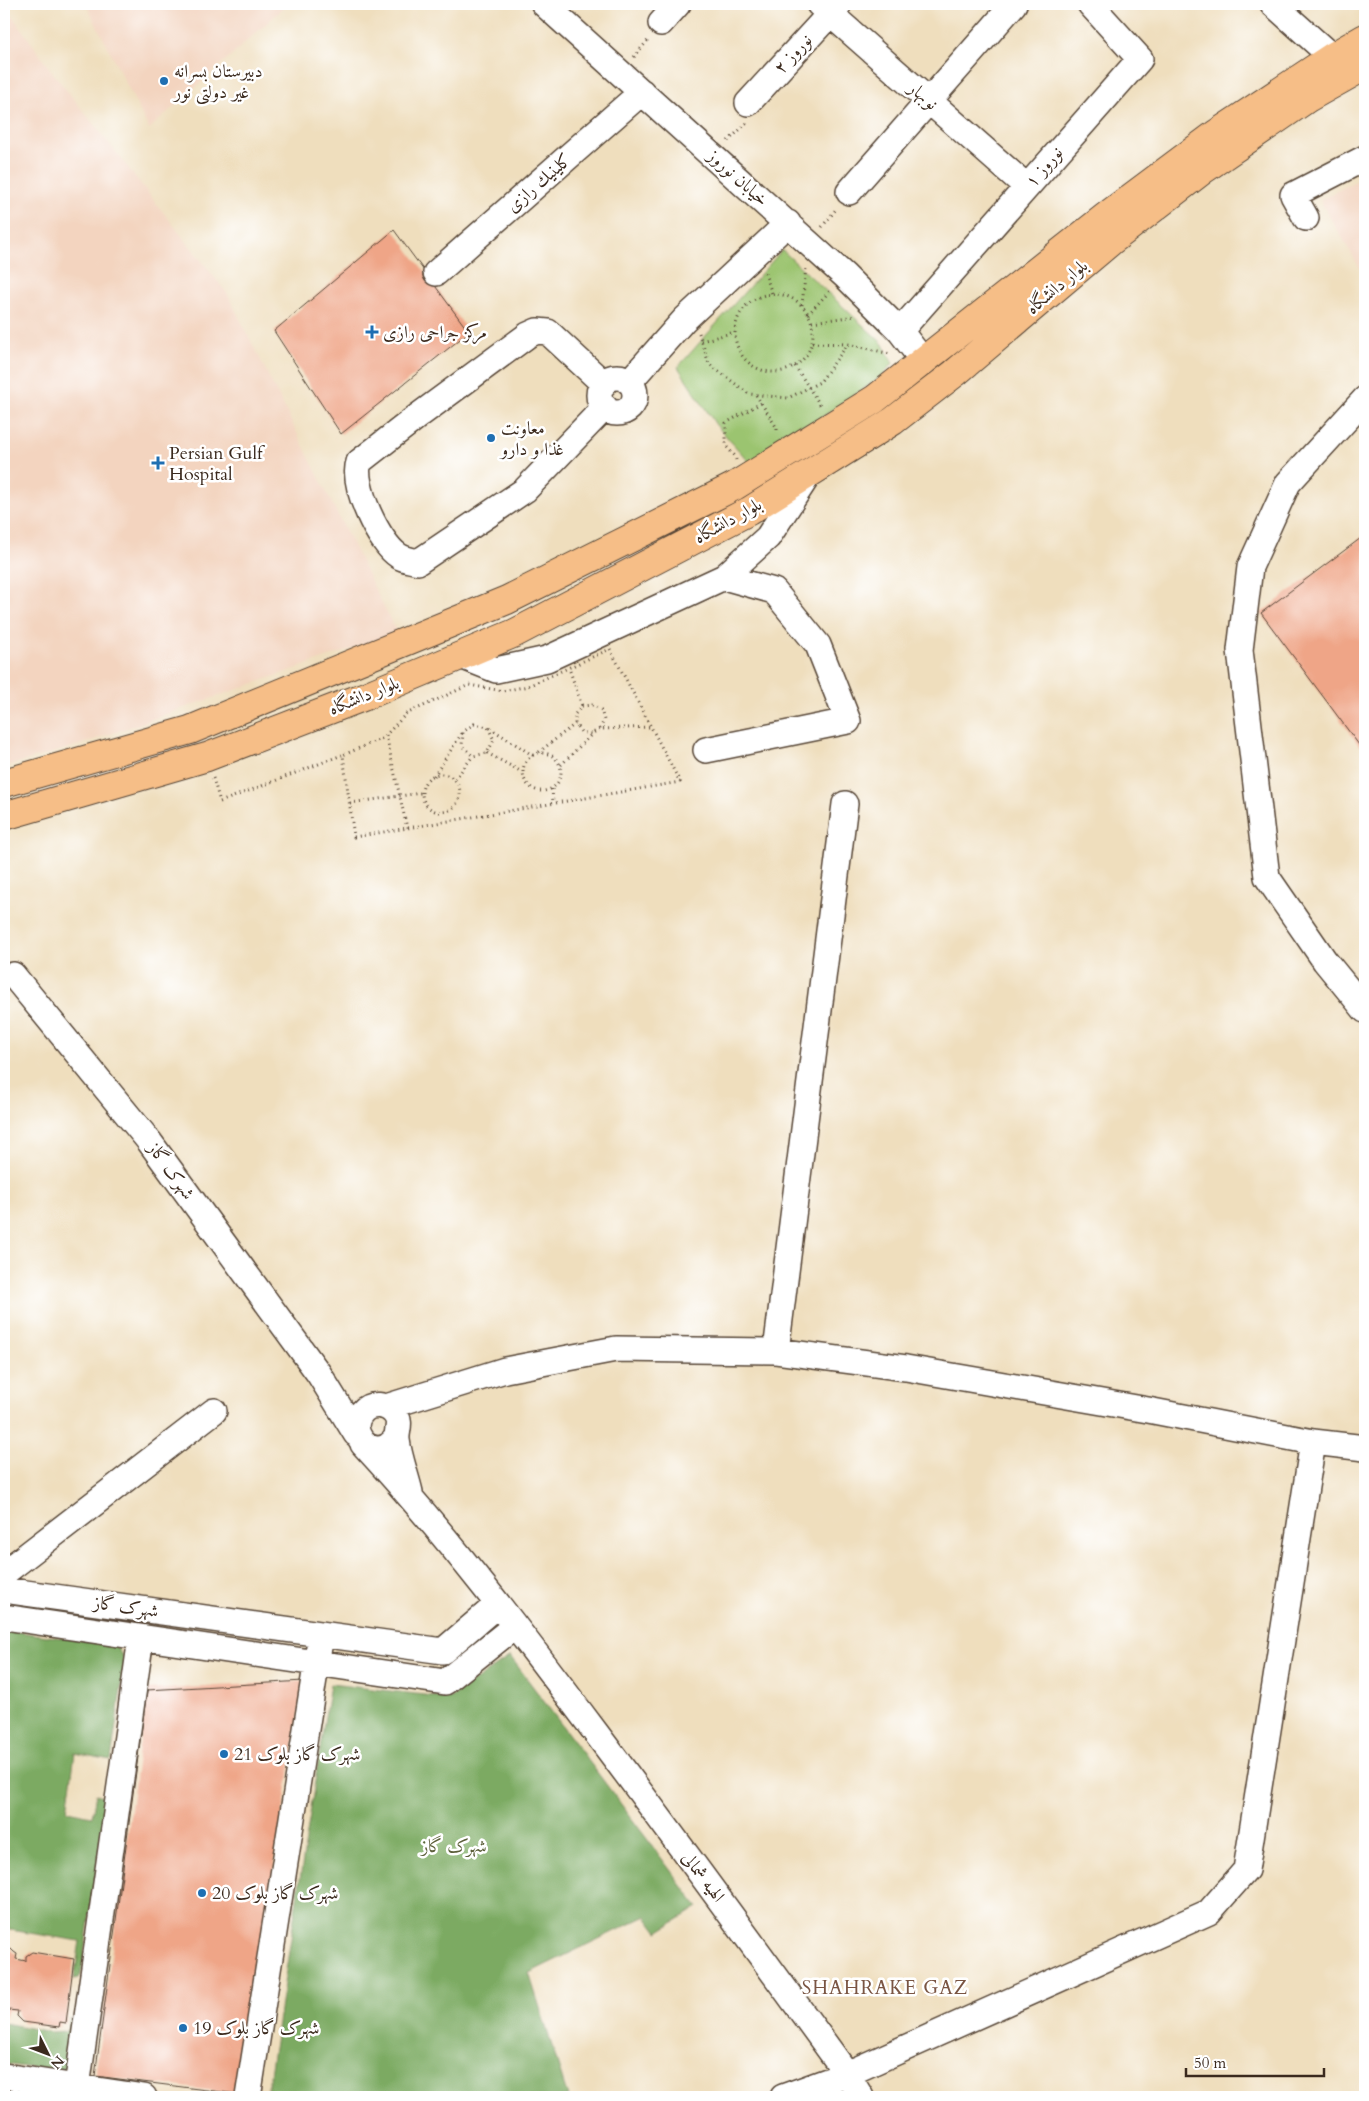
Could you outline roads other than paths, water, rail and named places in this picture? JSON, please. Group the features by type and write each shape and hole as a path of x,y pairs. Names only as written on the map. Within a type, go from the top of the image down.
{"main road":[{"name":"بلوار دانشگاه","path":"4,783 190,730 218,719 507,600 740,483 875,399 1109,214 1208,139 1332,56 1365,38"},
{"name":"بلوار دانشگاه","path":"4,816 207,757 363,697 515,633 749,511 893,421 955,373 1110,242 1203,170 1308,98 1365,66"}],"street":[{"name":"خیابان نوروز","path":"544,4 788,222 900,331 924,362"},
{"path":"661,23 678,4"},
{"path":"849,192 1014,4"},
{"name":"نوروز ۱","path":"900,331 1140,59 1090,4"},
{"path":"1273,4 1332,56"},
{"name":"نوبهار","path":"829,7 929,101 1027,187"},
{"name":"نوروز ۲","path":"748,103 829,7"},
{"name":"كلينيك رازی","path":"436,273 642,92"},
{"path":"1306,218 1293,195 1365,158"},
{"path":"604,395 525,490 418,562 399,556 384,542 375,527 359,485 357,469 360,462 418,416 528,335 538,331 548,332 604,395 610,411 622,412 631,406 635,394 634,388 629,382 694,311 788,222"},
{"path":"1365,399 1288,483 1250,567 1240,650 1267,877 1325,961 1365,1010"},
{"path":"461,656 496,670 547,658 565,660 724,577 768,537 809,474"},
{"path":"706,750 848,721 818,645 774,591 724,577"},
{"path":"776,1351 844,804"},
{"name":"شهرک گاز","path":"13,975 149,1141 319,1374 360,1439 412,1497"},
{"path":"389,1419 387,1446 375,1449 360,1439 356,1422 362,1411 389,1419 448,1389 504,1370 616,1350 776,1351 916,1370 1148,1410 1313,1442 1365,1448"},
{"path":"319,1374 389,1419 412,1497"},
{"path":"4,1573 214,1411"},
{"path":"782,2097 847,2074 1209,1912 1246,1870 1313,1442"},
{"name":"الهیه شمالی","path":"412,1497 516,1626 715,1893 862,2097"},
{"name":"شهرک گاز","path":"4,1590 444,1652 498,1604"},
{"name":"شهرک گاز","path":"4,1617 445,1682 516,1626"},
{"path":"248,2097 321,1634"},
{"name":"شهرک گاز","path":"77,2087 141,1638"},
{"path":"4,2076 144,2097"}],"place":[{"name":"دبیرستان بسرانه غیر دولتی نور","path":"164,81"},
{"name":"مرکز جراحی رازی","path":"372,332"},
{"name":"معاونت غذا و دارو","path":"491,438"},
{"name":"Persian Gulf Hospital","path":"158,463"},
{"name":"شهرک گاز بلوک 21","path":"224,1754"},
{"name":"شهرک گاز بلوک 20","path":"202,1893"},
{"name":"شهرک گاز بلوک 19","path":"183,2028"}],"district":[{"name":"SHAHRAKE GAZ","path":"885,1988"}]}
